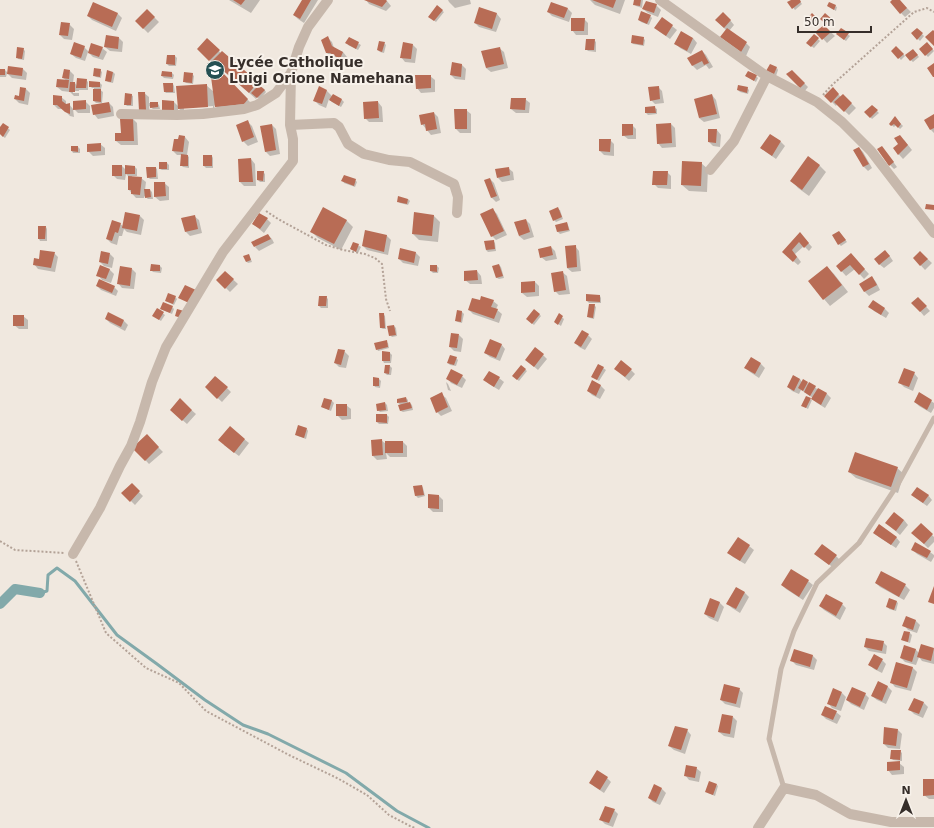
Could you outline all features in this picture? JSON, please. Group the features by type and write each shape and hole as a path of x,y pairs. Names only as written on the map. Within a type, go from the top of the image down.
{"street":[{"path":"73,554 100,508 131,446 152,382 166,347 223,252 293,162 293,138 290,125 291,73 308,27 328,0"},
{"path":"660,0 767,76 818,102 842,122 871,151 934,233"},
{"path":"121,114 184,115 244,109 258,105 276,92 291,73"},
{"path":"710,170 734,141 767,76"},
{"path":"290,125 334,123 339,128 348,144 364,154 388,160 410,162 454,184 458,197 457,213"},
{"path":"758,828 784,788 816,794 850,814 891,822 934,822"}],"lane":[{"path":"784,788 769,739 781,669 794,630 818,583 859,543 898,484 934,418"}],"path":[{"path":"818,102 831,86 914,12 928,8 934,12"},
{"path":"260,204 278,219 326,245 365,254 375,258 382,264 386,299 390,311"},
{"path":"0,541 15,550 73,554 106,633 146,668 179,683 206,711 289,755 337,778 367,795 388,815 415,828"}],"building":[{"path":"233,0 245,0 241,5"},
{"path":"302,0 311,0 300,19 293,15"},
{"path":"364,0 386,0 387,1 382,7"},
{"path":"592,0 616,0 613,8"},
{"path":"634,0 641,0 640,6 633,5"},
{"path":"791,0 800,0 801,2 792,9 787,2"},
{"path":"892,0 900,0 907,8 900,14 890,2"},
{"path":"646,1 657,4 654,13 642,9"},
{"path":"93,2 118,13 112,27 87,16"},
{"path":"551,2 568,8 564,18 547,12"},
{"path":"829,2 836,5 834,10 827,6"},
{"path":"437,5 443,10 434,21 428,17"},
{"path":"479,7 497,13 492,29 474,23"},
{"path":"147,9 155,17 143,29 135,21"},
{"path":"641,11 651,15 647,24 638,20"},
{"path":"723,12 731,20 724,28 715,20"},
{"path":"812,13 816,17 809,24 806,20"},
{"path":"825,13 834,21 828,26 820,19"},
{"path":"662,17 673,25 666,36 654,28"},
{"path":"571,18 585,18 584,31 571,31"},
{"path":"61,22 70,23 68,36 59,35"},
{"path":"824,25 831,32 822,40 815,32"},
{"path":"727,28 747,42 741,52 720,37"},
{"path":"841,28 849,33 844,40 836,34"},
{"path":"917,28 923,33 917,40 911,33"},
{"path":"933,30 934,31 934,46 925,37"},
{"path":"681,31 693,38 687,51 674,44"},
{"path":"814,34 819,38 811,47 806,43"},
{"path":"106,35 119,37 118,49 104,47"},
{"path":"632,35 644,37 643,45 631,43"},
{"path":"328,36 332,46 343,52 340,59 330,53 326,53 321,40"},
{"path":"349,37 359,42 356,49 345,43"},
{"path":"207,38 220,50 209,61 197,49"},
{"path":"586,39 595,39 594,50 585,50"},
{"path":"379,41 385,42 382,52 377,50"},
{"path":"74,42 85,46 81,58 70,54"},
{"path":"403,42 413,44 411,59 400,58"},
{"path":"927,42 933,49 925,56 919,49"},
{"path":"91,43 103,47 99,57 88,53"},
{"path":"896,46 904,54 898,59 891,51"},
{"path":"17,47 24,48 22,59 16,58"},
{"path":"500,47 504,64 486,68 481,51"},
{"path":"913,49 918,55 910,61 905,55"},
{"path":"702,50 709,63 704,65 702,61 692,66 687,58"},
{"path":"222,51 258,82 249,93 212,61"},
{"path":"167,55 175,55 175,65 166,64"},
{"path":"452,62 462,64 461,77 450,75"},
{"path":"934,63 934,77 933,77 927,68"},
{"path":"770,64 777,67 774,74 766,71"},
{"path":"8,66 23,68 22,76 7,74"},
{"path":"94,68 101,69 100,77 93,76"},
{"path":"0,69 5,69 5,75 0,75"},
{"path":"64,69 70,70 69,79 62,78"},
{"path":"107,70 113,72 111,82 105,81"},
{"path":"792,70 805,83 800,88 786,74"},
{"path":"162,71 172,72 172,77 161,76"},
{"path":"748,71 757,75 754,81 745,76"},
{"path":"184,72 193,73 192,83 183,82"},
{"path":"222,72 248,99 244,104 215,107 211,77"},
{"path":"415,75 431,75 431,88 416,89"},
{"path":"77,78 87,79 86,88 76,88"},
{"path":"57,79 69,80 68,88 56,87"},
{"path":"89,81 100,82 100,87 89,87"},
{"path":"70,82 75,82 75,92 69,92"},
{"path":"163,83 173,83 173,92 164,92"},
{"path":"207,84 208,107 178,109 176,86"},
{"path":"259,85 265,90 257,98 251,93"},
{"path":"738,85 748,87 747,93 737,90"},
{"path":"319,86 327,90 322,104 313,101"},
{"path":"659,86 660,99 650,101 648,87"},
{"path":"20,87 26,88 24,101 14,99 15,95 19,96"},
{"path":"833,87 839,94 831,103 824,96"},
{"path":"93,89 101,89 101,102 93,101"},
{"path":"138,92 145,92 146,110 139,111"},
{"path":"125,93 132,94 131,105 124,105"},
{"path":"333,94 342,99 339,106 329,100"},
{"path":"712,94 717,114 699,118 694,99"},
{"path":"843,94 852,103 844,112 834,102"},
{"path":"53,95 62,96 62,101 66,104 70,103 70,114 65,112 57,105 53,105"},
{"path":"511,98 526,98 525,110 510,109"},
{"path":"86,100 86,109 73,110 73,101"},
{"path":"162,100 174,101 174,110 162,110"},
{"path":"378,101 379,118 364,119 363,102"},
{"path":"109,102 111,112 93,115 91,105"},
{"path":"150,102 158,102 158,107 150,108"},
{"path":"872,105 878,110 870,118 864,112"},
{"path":"655,106 656,113 645,113 645,107"},
{"path":"454,109 467,109 467,129 455,129"},
{"path":"434,112 437,129 426,131 425,124 421,125 419,115"},
{"path":"934,114 934,128 930,130 924,120"},
{"path":"895,116 901,124 898,128 894,124 891,126 889,124"},
{"path":"133,118 134,141 115,141 115,133 121,133 120,119"},
{"path":"248,120 254,137 242,142 236,125"},
{"path":"3,123 9,127 3,137 0,134 0,127"},
{"path":"671,123 672,143 657,144 656,124"},
{"path":"272,124 276,150 265,152 260,126"},
{"path":"622,124 633,124 633,135 622,136"},
{"path":"708,129 717,129 716,143 708,142"},
{"path":"770,134 781,141 772,156 760,148"},
{"path":"179,135 185,136 183,152 172,151 174,139 178,139"},
{"path":"900,135 908,145 898,155 893,148 898,144 894,138"},
{"path":"599,139 611,139 610,152 599,151"},
{"path":"101,143 101,151 87,152 87,144"},
{"path":"71,146 78,146 78,152 71,151"},
{"path":"882,146 894,162 889,166 877,149"},
{"path":"859,147 869,164 863,167 853,150"},
{"path":"181,154 188,155 188,166 180,166"},
{"path":"203,155 212,155 212,166 203,166"},
{"path":"808,156 820,165 802,190 790,181"},
{"path":"251,158 253,182 239,182 238,159"},
{"path":"682,161 702,162 701,186 681,185"},
{"path":"159,162 167,162 167,169 159,169"},
{"path":"112,165 122,165 122,176 112,176"},
{"path":"125,165 135,166 135,174 125,174"},
{"path":"146,167 156,167 156,177 147,178"},
{"path":"509,167 510,175 497,178 495,169"},
{"path":"257,171 264,171 263,181 257,180"},
{"path":"653,171 668,171 667,185 652,185"},
{"path":"344,175 356,179 354,186 341,181"},
{"path":"128,176 142,177 140,195 131,194 131,190 128,190"},
{"path":"490,178 497,196 491,198 484,180"},
{"path":"154,182 165,182 166,196 154,197"},
{"path":"144,189 150,189 151,197 145,198"},
{"path":"398,196 408,199 407,204 397,202"},
{"path":"926,204 934,205 934,210 925,209"},
{"path":"323,207 347,220 334,244 310,232"},
{"path":"558,207 562,217 553,221 549,211"},
{"path":"493,208 504,231 491,237 480,214"},
{"path":"125,212 140,215 137,231 122,228"},
{"path":"414,212 434,215 432,236 412,234"},
{"path":"259,213 268,218 260,229 252,224"},
{"path":"195,215 198,229 185,232 181,218"},
{"path":"526,219 530,232 519,236 514,222"},
{"path":"112,220 121,223 118,233 115,232 112,241 106,239"},
{"path":"567,222 569,230 557,232 555,225"},
{"path":"38,226 46,226 45,239 38,239"},
{"path":"365,230 387,235 384,252 362,246"},
{"path":"839,231 846,240 838,245 832,235"},
{"path":"800,232 809,243 804,248 799,242 792,250 797,257 793,262 782,252"},
{"path":"268,234 271,239 254,247 251,242"},
{"path":"494,240 495,249 486,250 484,241"},
{"path":"353,242 359,244 356,252 350,249"},
{"path":"576,245 577,267 567,268 565,246"},
{"path":"551,246 553,255 540,258 538,249"},
{"path":"400,248 416,252 414,263 398,259"},
{"path":"40,250 55,252 51,268 33,265 34,258 39,259"},
{"path":"885,250 890,256 879,265 874,259"},
{"path":"101,251 110,253 108,264 99,262"},
{"path":"920,251 928,259 920,266 913,258"},
{"path":"851,253 865,269 859,275 850,265 841,272 836,266"},
{"path":"249,254 251,260 246,262 243,256"},
{"path":"151,264 160,265 160,271 150,271"},
{"path":"499,264 503,276 496,278 492,266"},
{"path":"100,265 110,269 106,279 96,276"},
{"path":"430,265 437,265 437,272 430,271"},
{"path":"120,266 132,268 130,286 117,284"},
{"path":"827,266 842,285 823,300 808,281"},
{"path":"477,270 478,280 464,281 464,271"},
{"path":"225,271 234,279 225,289 216,280"},
{"path":"563,271 566,290 554,292 551,273"},
{"path":"872,276 877,285 864,292 859,284"},
{"path":"99,279 115,286 112,293 96,286"},
{"path":"535,281 535,292 521,293 521,282"},
{"path":"185,285 196,290 189,303 178,298"},
{"path":"168,293 176,296 173,304 165,301"},
{"path":"586,294 600,295 600,302 586,301"},
{"path":"319,296 327,296 326,306 318,306"},
{"path":"481,296 494,300 491,307 498,309 494,319 468,310 472,298 480,300"},
{"path":"918,297 927,306 920,312 911,303"},
{"path":"873,300 885,308 881,315 868,307"},
{"path":"163,302 173,306 170,313 160,309"},
{"path":"589,304 595,304 593,318 587,317"},
{"path":"157,308 164,312 159,320 152,316"},
{"path":"177,309 184,311 181,318 175,316"},
{"path":"534,309 540,314 532,324 526,319"},
{"path":"457,310 462,311 461,322 455,321"},
{"path":"108,312 124,320 121,327 105,319"},
{"path":"379,313 384,313 385,328 380,328"},
{"path":"559,313 563,316 558,325 554,322"},
{"path":"13,315 24,315 24,326 13,326"},
{"path":"394,325 396,335 389,336 387,326"},
{"path":"582,330 589,334 581,347 574,343"},
{"path":"451,333 459,334 457,348 449,347"},
{"path":"490,339 502,344 496,358 484,353"},
{"path":"387,340 388,347 376,350 374,343"},
{"path":"535,347 544,354 534,367 525,360"},
{"path":"338,349 345,350 341,365 334,363"},
{"path":"382,351 390,352 390,361 382,361"},
{"path":"450,355 457,357 454,365 447,363"},
{"path":"751,357 761,363 755,374 744,368"},
{"path":"621,360 632,369 625,377 614,369"},
{"path":"598,364 604,367 597,380 591,377"},
{"path":"385,365 390,365 389,374 384,373"},
{"path":"521,365 526,369 517,380 512,376"},
{"path":"904,368 915,372 909,387 898,383"},
{"path":"451,369 463,375 457,385 446,379"},
{"path":"489,371 500,377 494,387 483,380"},
{"path":"793,375 800,379 794,391 787,387"},
{"path":"215,376 228,387 217,399 205,387"},
{"path":"373,377 379,378 379,386 373,386"},
{"path":"803,379 808,382 803,391 798,388"},
{"path":"592,380 601,385 596,396 587,391"},
{"path":"809,382 816,386 810,396 804,392"},
{"path":"818,388 827,393 821,405 811,399"},
{"path":"442,392 448,407 436,413 430,398"},
{"path":"919,392 932,400 927,410 914,402"},
{"path":"806,396 811,398 806,408 801,406"},
{"path":"406,397 407,402 397,403 397,399"},
{"path":"180,398 192,410 182,421 170,410"},
{"path":"324,398 332,400 329,410 321,407"},
{"path":"385,402 386,410 377,411 376,404"},
{"path":"410,402 412,408 400,411 398,405"},
{"path":"336,404 347,404 347,416 336,416"},
{"path":"376,414 387,414 387,423 376,422"},
{"path":"298,425 307,428 304,438 295,435"},
{"path":"230,426 245,439 234,453 218,440"},
{"path":"147,434 159,447 145,461 132,448"},
{"path":"382,439 383,455 372,456 371,440"},
{"path":"385,441 403,441 403,453 385,453"},
{"path":"855,452 898,467 891,487 848,472"},
{"path":"132,483 140,491 130,502 121,493"},
{"path":"422,485 424,495 415,496 413,486"},
{"path":"917,487 929,495 923,503 911,495"},
{"path":"428,494 439,495 439,509 428,508"},
{"path":"894,512 904,520 896,531 885,523"},
{"path":"921,523 933,534 924,544 911,533"},
{"path":"879,524 897,537 891,545 873,533"},
{"path":"738,537 750,545 740,561 727,553"},
{"path":"915,542 931,551 927,558 911,550"},
{"path":"822,544 837,555 829,565 814,554"},
{"path":"791,569 809,580 799,597 781,585"},
{"path":"881,571 906,584 899,597 875,583"},
{"path":"934,586 934,604 928,602"},
{"path":"736,587 745,592 736,609 726,604"},
{"path":"826,594 843,603 836,616 819,606"},
{"path":"710,598 720,602 714,618 704,614"},
{"path":"889,598 897,601 894,610 886,607"},
{"path":"906,616 916,620 913,630 902,626"},
{"path":"904,631 910,632 908,642 901,640"},
{"path":"866,638 884,641 882,651 864,647"},
{"path":"921,644 934,648 931,661 917,657"},
{"path":"904,645 916,649 912,662 900,658"},
{"path":"794,649 813,655 810,667 790,661"},
{"path":"874,654 883,659 877,670 868,665"},
{"path":"896,662 913,667 907,688 890,683"},
{"path":"878,681 888,686 882,701 871,696"},
{"path":"724,684 740,688 736,704 720,700"},
{"path":"852,687 866,693 860,707 846,700"},
{"path":"833,688 842,692 836,707 827,704"},
{"path":"914,698 924,702 919,714 908,710"},
{"path":"825,706 837,711 833,720 821,715"},
{"path":"722,714 733,716 730,734 718,732"},
{"path":"675,726 688,729 681,750 668,746"},
{"path":"884,727 898,729 896,746 883,744"},
{"path":"891,750 901,750 900,760 890,759"},
{"path":"900,761 900,770 887,771 887,762"},
{"path":"686,765 697,767 695,778 684,776"},
{"path":"597,770 608,777 600,790 589,783"},
{"path":"923,779 934,779 934,795 923,796"},
{"path":"709,781 717,784 713,795 705,792"},
{"path":"654,784 662,788 656,802 648,798"},
{"path":"605,806 615,809 609,823 599,820"}],"waterway":[{"path":"40,593 47,591 48,575 57,568 75,581 117,635 205,700 243,725 268,734 346,773 397,811 429,828"},
{"path":"0,604 15,589 40,593"}],"place":[{"name":"Lycée Catholique Luigi Orione Namehana","path":"215,70"}]}
